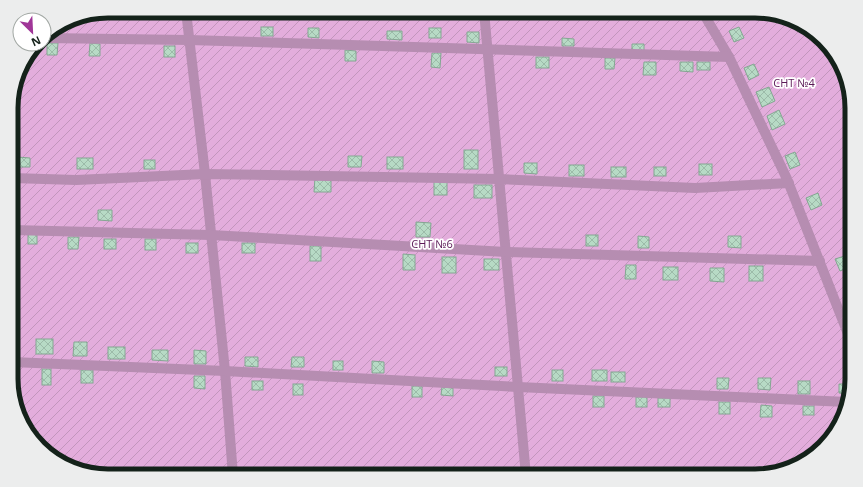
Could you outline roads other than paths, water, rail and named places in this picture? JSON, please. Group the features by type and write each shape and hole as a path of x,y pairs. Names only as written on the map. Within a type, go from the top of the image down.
{"street":[{"path":"187,18 205,174 225,372 232,469"},
{"path":"485,18 525,469"},
{"path":"706,18 729,56 789,183 845,326"},
{"path":"52,38 189,40 729,56"},
{"path":"18,178 76,180 205,174 499,179 695,188 789,183"},
{"path":"18,230 211,235 506,252 820,262"},
{"path":"18,362 842,402"}],"park label":[{"name":"СНТ №4","path":"794,82"},
{"name":"СНТ №6","path":"432,243"}]}
